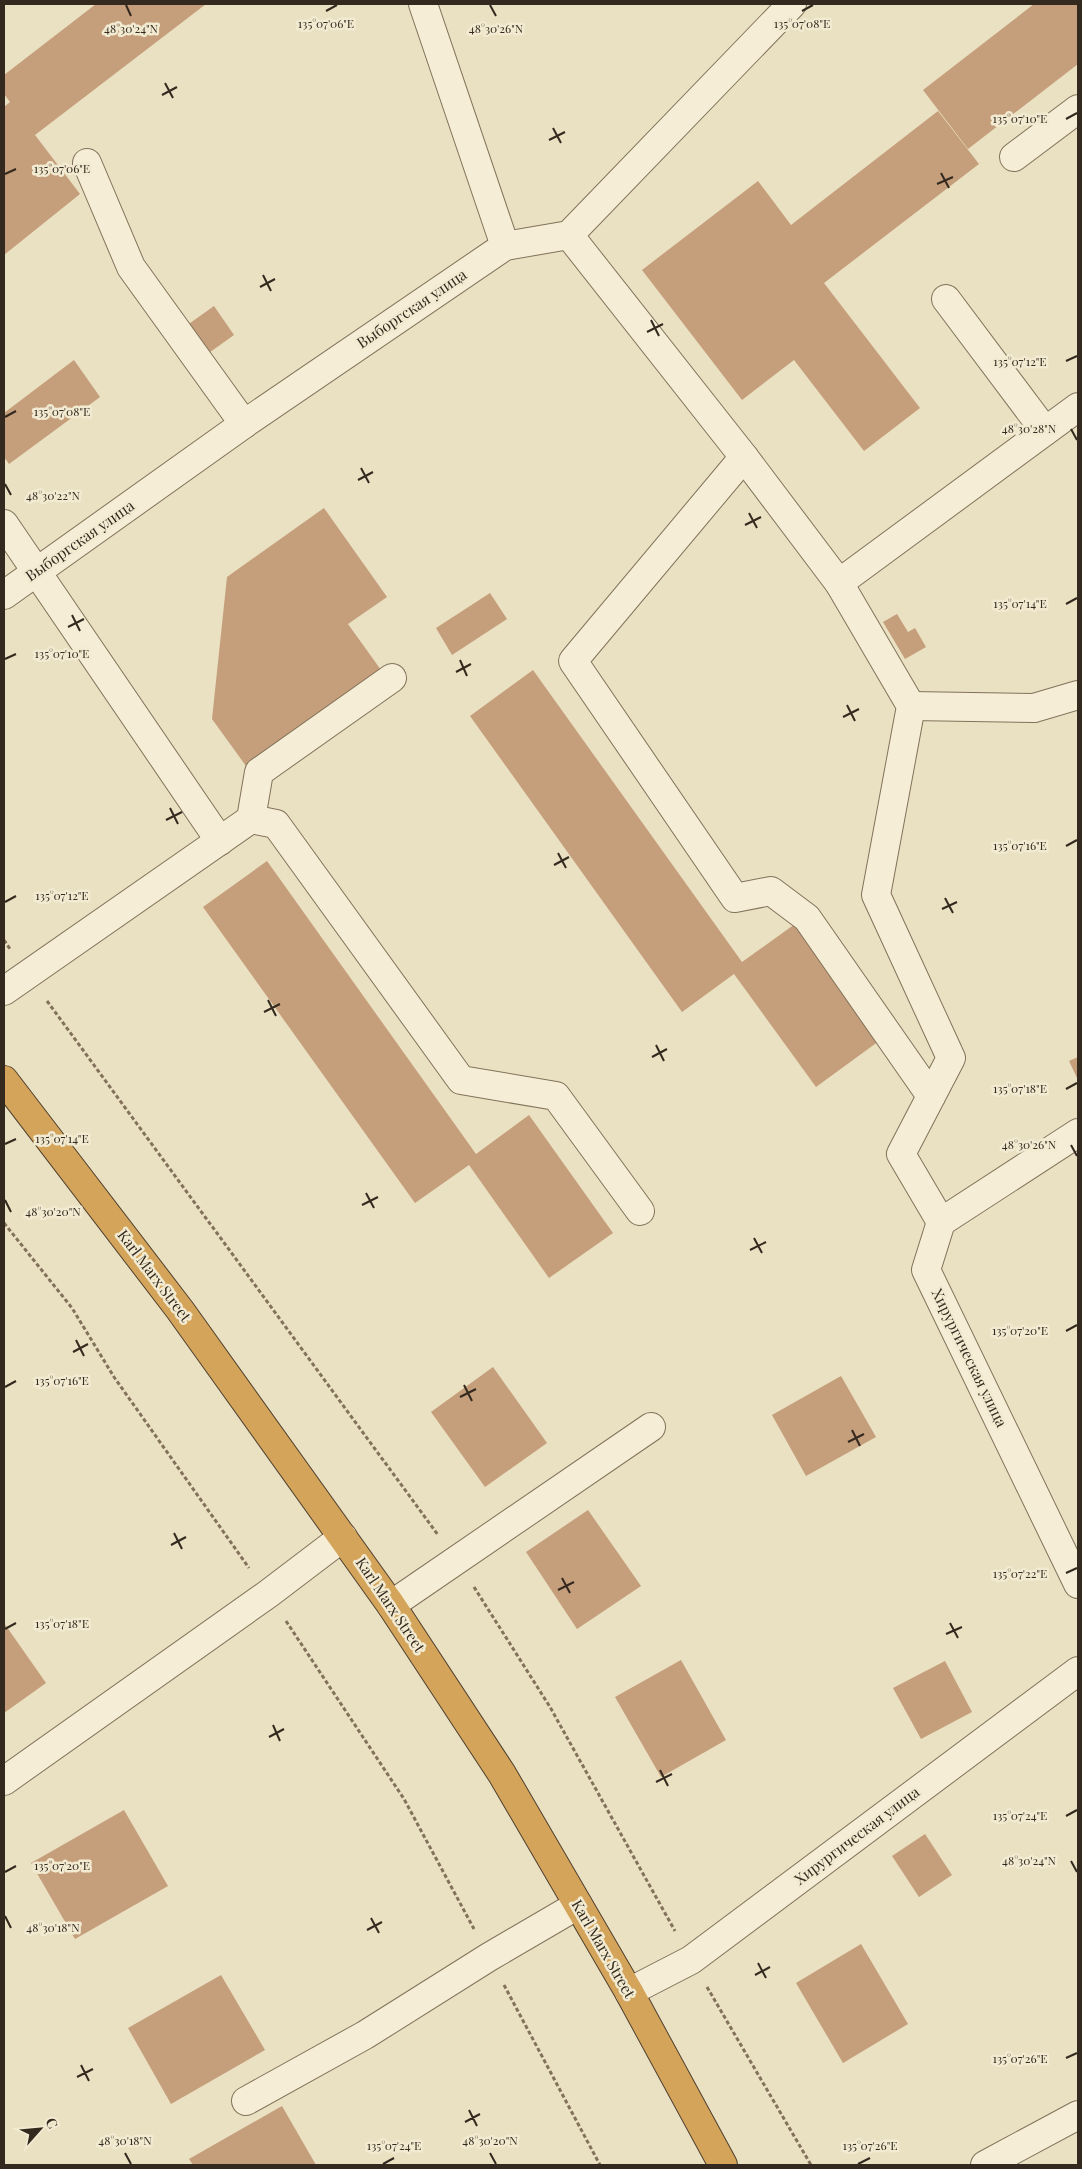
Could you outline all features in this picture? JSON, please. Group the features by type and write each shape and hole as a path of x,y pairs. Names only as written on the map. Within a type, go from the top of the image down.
{"highway":[{"name":"Karl Marx Street","path":"4,1080 180,1310 391,1605 502,1774 629,1992 723,2165"}],"street":[{"path":"423,4 505,246"},
{"path":"792,4 569,235 744,457 839,583 911,706 876,896 951,1058 901,1154 940,1222 1078,1133"},
{"path":"1014,157 1078,109"},
{"path":"87,163 131,267 244,424"},
{"name":"Выборгская улица","path":"4,595 244,424 505,246 569,235"},
{"path":"946,299 1045,431"},
{"path":"839,583 1078,407"},
{"path":"744,457 573,661 735,898 770,891 807,918 931,1096"},
{"path":"4,524 220,841"},
{"path":"4,992 250,819 259,772 392,678"},
{"path":"911,706 1034,708 1078,695"},
{"path":"250,819 276,824 461,1080 556,1096 640,1211"},
{"name":"Хирургическая улица","path":"940,1222 926,1270 1078,1584"},
{"path":"391,1605 651,1426"},
{"path":"4,1781 268,1594 343,1537"},
{"name":"Хирургическая улица","path":"629,1992 691,1960 1078,1671"},
{"path":"246,2101 365,2035 488,1957 578,1905"},
{"path":"985,2165 1078,2115"}],"path":[{"path":"4,1223 72,1308 114,1377 268,1594 404,1799 600,2165"}],"building":[{"path":"96,4 206,4 35,135 80,194 4,255 4,107 10,102 4,94 4,75"},
{"path":"1034,4 1078,4 1078,64 968,149 923,90"},
{"path":"938,111 979,164 824,283 920,408 864,451 794,360 742,400 642,270 758,181 791,225"},
{"path":"214,306 234,335 206,355 186,326"},
{"path":"74,360 100,397 9,464 4,457 4,413"},
{"path":"324,508 387,597 348,624 381,670 246,766 212,719 227,577"},
{"path":"490,593 507,619 452,655 436,628"},
{"path":"897,614 908,632 915,628 926,647 905,659 883,622"},
{"path":"533,670 742,962 795,924 879,1041 816,1087 734,974 682,1012 470,716"},
{"path":"267,861 476,1154 529,1115 613,1233 549,1278 469,1165 415,1203 203,907"},
{"path":"1078,1057 1078,1080 1069,1061"},
{"path":"493,1367 547,1443 485,1487 431,1412"},
{"path":"841,1376 876,1437 806,1476 772,1415"},
{"path":"588,1510 641,1586 577,1629 526,1552"},
{"path":"4,1623 46,1683 4,1713"},
{"path":"681,1660 726,1740 661,1777 615,1697"},
{"path":"945,1661 972,1712 921,1739 893,1688"},
{"path":"124,1810 168,1886 75,1939 31,1863"},
{"path":"925,1834 952,1875 919,1897 892,1856"},
{"path":"861,1944 908,2024 843,2063 796,1983"},
{"path":"221,1975 265,2050 171,2104 128,2028"},
{"path":"282,2106 316,2165 193,2165 189,2159"}]}
